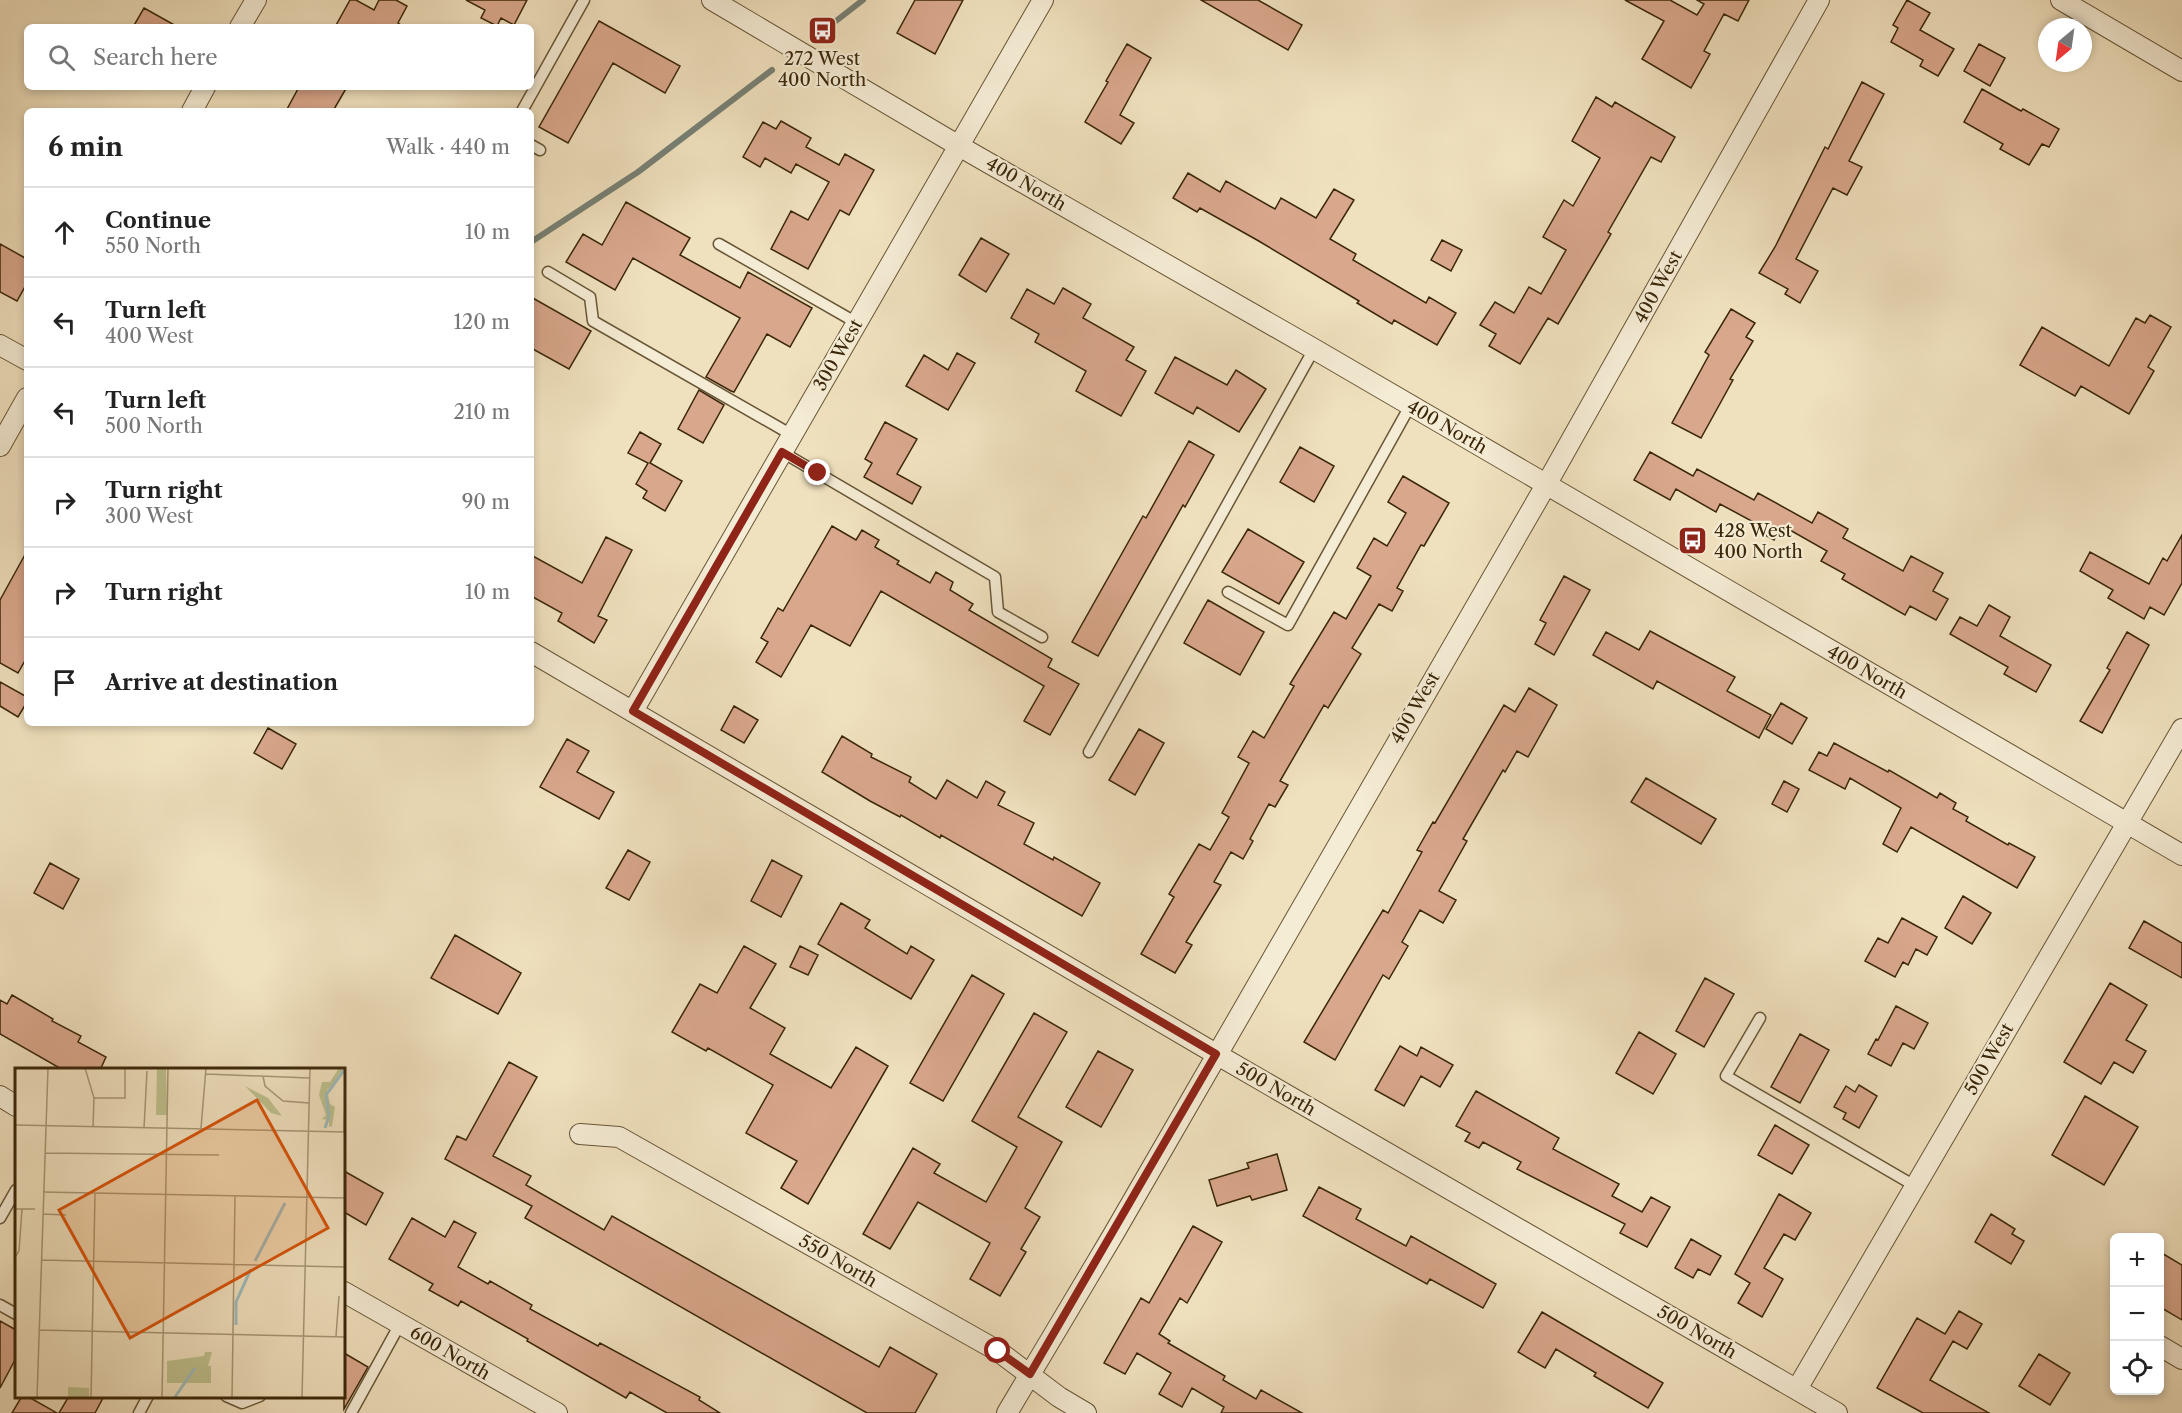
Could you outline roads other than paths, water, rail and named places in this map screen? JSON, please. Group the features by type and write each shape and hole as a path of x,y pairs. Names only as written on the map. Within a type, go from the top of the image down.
{"street":[{"path":"242,24 255,0"},
{"name":"400 North","path":"712,0 959,146 1314,349 2182,855"},
{"name":"300 West","path":"633,711 1043,0"},
{"name":"400 West","path":"1007,1413 1546,485 1819,0"},
{"path":"2061,0 2182,71"},
{"path":"194,108 204,90"},
{"path":"0,345 24,358"},
{"path":"0,446 24,403"},
{"name":"500 North","path":"534,654 1216,1054 1838,1413"},
{"name":"500 West","path":"1797,1389 2182,729"},
{"path":"0,1096 15,1105"},
{"name":"550 North","path":"580,1134 618,1137 988,1345 1030,1374 1059,1398 1086,1413"},
{"name":"600 North","path":"345,1293 557,1413"},
{"path":"2164,1348 2182,1359"}],"lane":[{"path":"534,90 584,0"},
{"path":"524,108 534,90"},
{"path":"719,244 857,322"},
{"path":"548,272 590,297 593,321 995,577 998,612 1042,637"},
{"path":"1089,752 1314,349"},
{"path":"1228,592 1288,625 1410,406"},
{"path":"1760,1017 1726,1076 1915,1186"},
{"path":"0,1218 15,1192"},
{"path":"0,1305 15,1313"},
{"path":"351,1413 400,1324"},
{"path":"139,1413 147,1398"},
{"path":"231,1398 242,1403 255,1398"}],"waterway":[{"path":"836,21 863,0"},
{"path":"534,240 638,172 772,70"}],"place":[{"name":"272 West 400 North","path":"822,30"},
{"name":"428 West 400 North","path":"1693,541"}]}
